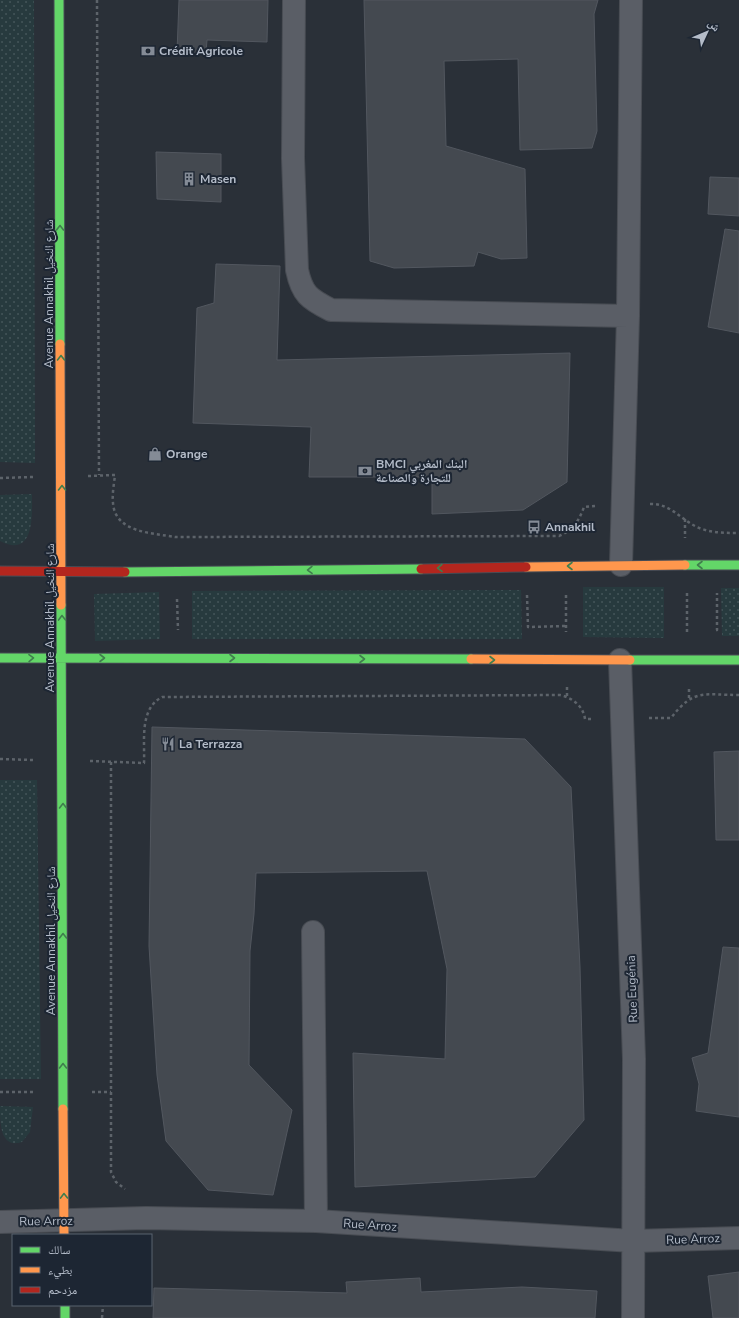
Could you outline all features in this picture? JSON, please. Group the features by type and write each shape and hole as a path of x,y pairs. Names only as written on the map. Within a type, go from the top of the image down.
{"main road":[{"name":"Avenue Annakhil شارع النخيل","path":"59,0 64,761 64,1228"},
{"path":"0,571 176,572 621,565 739,565"},
{"path":"0,658 739,660"},
{"path":"65,1306 65,1318"}],"street":[{"path":"294,0 293,158 297,270 301,287 315,302 330,310 628,316"},
{"path":"621,565 628,316 631,0"},
{"name":"Rue Eugénia","path":"620,660 634,1059 633,1318"},
{"path":"314,932 316,1221"},
{"name":"Rue Arroz","path":"0,1222 64,1228 146,1218 316,1221 633,1241 739,1238"}],"path":[{"path":"97,0 99,475"},
{"path":"0,478 114,475 113,504 118,517 127,526 137,531 175,537 559,536 566,533 577,522 584,506 660,503 701,529 720,533 739,533"},
{"path":"175,537 180,658"},
{"path":"527,592 528,627 566,626"},
{"path":"686,592 694,592"},
{"path":"710,593 717,593 718,630 710,630"},
{"path":"566,599 566,616"},
{"path":"687,603 687,621"},
{"path":"687,630 695,630"},
{"path":"0,759 144,763 146,714 156,700 162,697 560,695 573,700 580,706 585,719 622,719 671,718 684,703 696,695 739,695"},
{"path":"111,762 111,1172 116,1182 122,1187 146,1196 146,1218"},
{"path":"102,1318 103,1306"}],"green space":[{"path":"0,0 34,0 35,463 0,462"},
{"path":"32,494 31,523 26,540 20,544 11,545 0,541 0,495"},
{"path":"583,587 664,587 664,638 583,637"},
{"path":"721,588 739,588 739,636 722,636"},
{"path":"521,590 522,639 192,639 192,591"},
{"path":"159,592 160,639 95,641 94,594"},
{"path":"0,780 37,780 41,1079 0,1079"},
{"path":"0,1106 33,1107 30,1132 22,1142 9,1142 5,1138 1,1127"}],"building":[{"path":"179,0 268,0 267,42 207,40 206,53 177,52"},
{"path":"364,0 598,0 594,14 597,131 592,148 520,150 518,59 444,61 446,146 525,169 527,258 501,259 478,252 474,266 394,268 370,261"},
{"name":"Masen","path":"156,152 221,154 221,202 157,199"},
{"path":"710,177 739,178 739,216 708,214"},
{"path":"725,229 739,231 739,333 708,327"},
{"path":"216,264 280,266 277,360 570,353 567,482 523,510 432,514 432,477 309,477 311,427 193,423 197,308 214,303"},
{"path":"152,727 525,739 571,787 580,967 584,1120 535,1177 355,1187 353,1053 445,1059 447,969 427,871 256,873 250,951 249,1065 292,1110 273,1195 208,1190 166,1141 157,1075 149,946"},
{"path":"739,751 739,840 716,840 714,752"},
{"path":"723,947 739,948 739,1117 696,1111 699,1084 692,1058 708,1053"},
{"path":"739,1272 739,1318 713,1318 708,1276"},
{"path":"420,1278 421,1292 522,1287 597,1291 595,1318 153,1318 154,1288 347,1293 346,1282"}],"traffic: fast":[{"path":"59,0 60,344"},
{"path":"685,565 739,565"},
{"path":"125,572 421,569"},
{"path":"61,605 63,1109"},
{"path":"0,658 471,659"},
{"path":"630,660 739,660"},
{"path":"65,1306 65,1318"}],"traffic: slow":[{"path":"60,344 61,605"},
{"path":"526,567 685,565"},
{"path":"471,659 630,660"},
{"path":"63,1109 64,1234"}],"traffic: jam":[{"path":"421,569 526,567"},
{"path":"0,571 125,572"}],"place":[{"name":"Crédit Agricole","path":"148,51"},
{"name":"Masen","path":"189,179"},
{"name":"Orange","path":"155,454"},
{"name":"BMCI البنك المغربي للتجارة والصناعة","path":"365,471"},
{"name":"Annakhil","path":"534,527"},
{"name":"La Terrazza","path":"168,744"}]}
